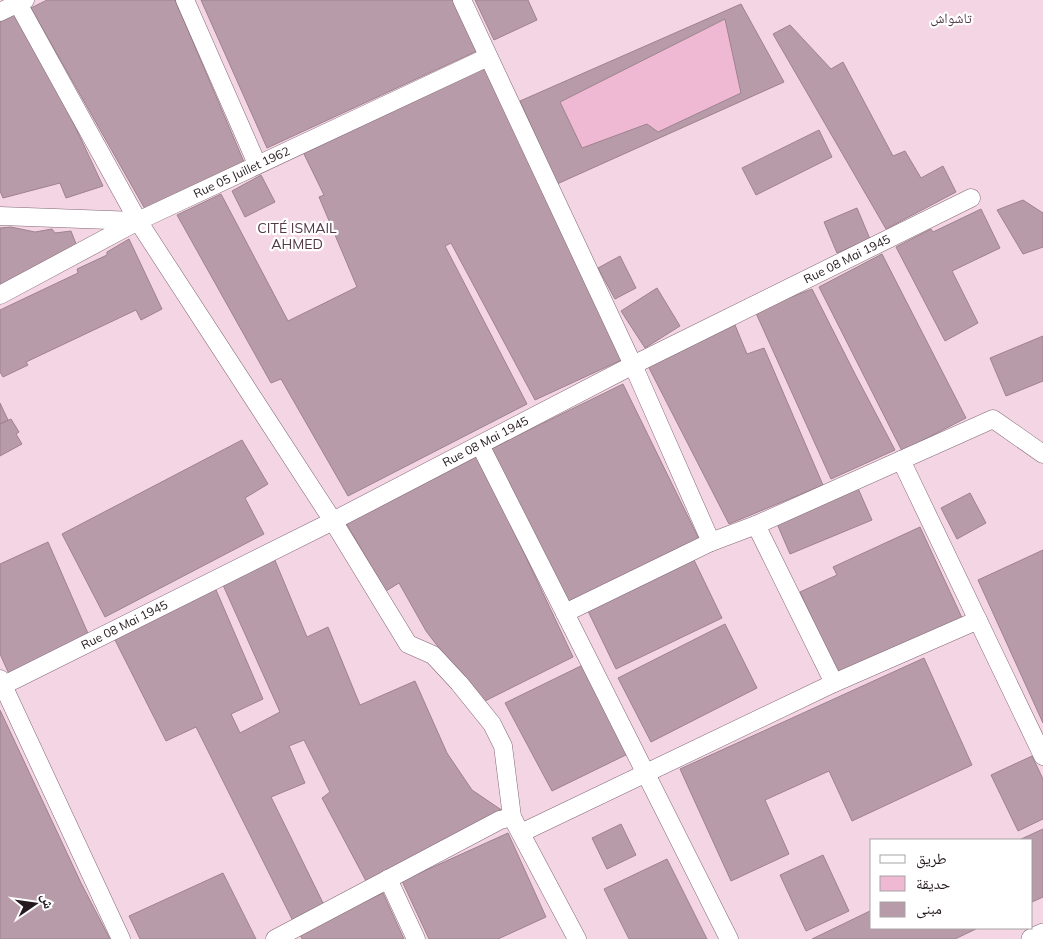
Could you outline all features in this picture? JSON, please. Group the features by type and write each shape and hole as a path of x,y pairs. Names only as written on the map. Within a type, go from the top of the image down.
{"street":[{"path":"185,0 257,164"},
{"path":"462,0 633,365 711,542"},
{"path":"0,12 20,1 138,221 333,521 408,644 433,655 459,683 492,724 503,746 512,817 577,939"},
{"name":"Rue 05 Juillet 1962","path":"0,295 138,221 488,57"},
{"name":"Rue 08 Mai 1945","path":"1,684 333,521 633,365 971,198"},
{"path":"0,216 138,221"},
{"path":"564,613 711,542 756,525 993,420 1043,454"},
{"path":"480,445 729,939"},
{"path":"901,460 1043,756"},
{"path":"756,525 834,683"},
{"path":"521,833 834,683 978,620"},
{"path":"1,684 121,939"},
{"path":"275,939 500,820 512,817"},
{"path":"388,879 416,939"},
{"path":"1032,939 1043,934"}],"green space":[{"path":"725,19 741,93 658,132 647,124 582,148 560,102"}],"building":[{"path":"47,0 175,0 244,162 145,209 31,8"},
{"path":"201,0 455,0 477,51 267,148"},
{"path":"475,0 528,0 537,20 494,40"},
{"path":"741,4 784,82 557,184 520,101","holes":["725,19 741,93 658,132 647,124 582,148 560,102"]},
{"path":"14,12 64,103 103,186 66,198 60,183 3,198 0,191 0,20"},
{"path":"790,25 831,69 843,62 893,156 905,151 921,178 943,166 956,192 886,229 773,34"},
{"path":"482,69 486,71 628,357 535,400 451,243 445,246 527,404 348,496 281,379 271,383 177,215 221,194 288,321 357,287 319,197 324,195 302,150"},
{"path":"819,130 832,157 756,195 742,168"},
{"path":"261,175 275,202 245,217 232,191"},
{"path":"1023,200 1043,213 1043,247 1023,254 997,210"},
{"path":"857,208 870,239 837,253 824,222"},
{"path":"981,209 1000,248 952,271 978,323 945,341 896,247 931,229 933,232"},
{"path":"11,227 35,232 52,229 55,233 71,231 78,249 0,289 0,228"},
{"path":"129,239 162,309 141,320 136,310 26,362 28,365 3,377 0,372 0,310 78,273 77,269 107,255 107,252"},
{"path":"882,254 966,418 902,451 819,287"},
{"path":"620,256 636,288 615,299 598,268"},
{"path":"657,288 680,326 645,348 621,311"},
{"path":"812,289 895,450 831,479 755,311"},
{"path":"735,325 747,354 764,348 823,485 729,524 648,366"},
{"path":"1043,336 1043,381 1006,396 990,358"},
{"path":"623,384 700,541 565,603 488,450"},
{"path":"0,403 8,420 0,424"},
{"path":"11,419 19,432 16,434 22,444 0,456 0,424"},
{"path":"242,440 268,484 245,498 264,534 105,617 62,534"},
{"path":"478,455 573,657 481,703 426,631 399,583 386,591 346,523"},
{"path":"857,486 872,520 790,554 775,519"},
{"path":"970,493 986,523 957,539 941,508"},
{"path":"920,527 963,620 839,677 800,592 837,575 833,567"},
{"path":"48,542 90,638 9,674 0,654 0,564"},
{"path":"1043,550 1043,723 978,580"},
{"path":"274,558 307,637 328,627 360,705 415,681 447,753 472,790 503,811 366,881 322,798 330,792 304,740 289,746 305,783 271,797 324,905 293,921 196,727 166,741 114,638 213,583 263,699 231,714 240,733 280,712 223,585"},
{"path":"694,560 722,618 616,669 588,611"},
{"path":"725,624 757,688 651,742 618,678"},
{"path":"924,658 972,765 852,821 829,771 765,800 789,854 731,881 680,769"},
{"path":"589,662 634,751 552,791 505,703"},
{"path":"0,710 81,883 110,939 0,939"},
{"path":"1032,756 1043,779 1043,819 1018,831 991,775"},
{"path":"621,824 636,855 607,869 592,838"},
{"path":"1043,829 1043,897 1033,902 1033,839 1021,839"},
{"path":"508,833 546,917 498,939 429,939 402,881"},
{"path":"823,855 849,911 806,931 780,875"},
{"path":"667,859 707,939 629,939 604,889"},
{"path":"223,873 256,939 140,939 129,916"},
{"path":"383,893 404,939 302,939 299,932"},
{"path":"870,911 870,929 976,929 955,939 812,939"}],"district":[{"name":"تاشواش","path":"951,18"},
{"name":"CITÉ ISMAIL AHMED","path":"297,236"}]}
